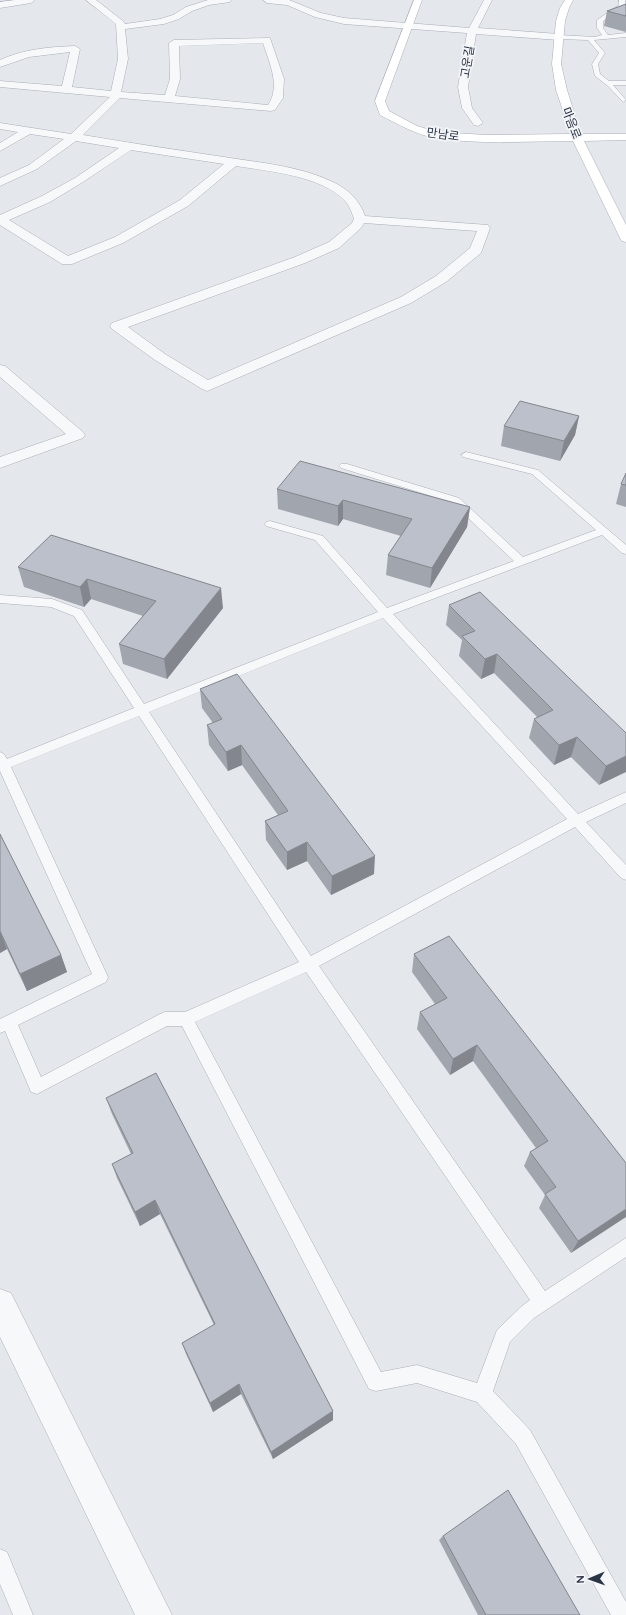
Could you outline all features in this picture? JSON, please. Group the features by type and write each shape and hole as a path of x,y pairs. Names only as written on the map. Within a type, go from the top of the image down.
{"street":[{"path":"0,5 31,0"},
{"path":"0,182 33,167 74,137 115,98 123,59 120,23 90,0"},
{"path":"121,27 161,22 208,3 227,0"},
{"path":"267,0 288,3 318,15 344,21 559,37"},
{"name":"만남로","path":"418,0 380,101 384,113 413,128 436,135 486,138 626,136"},
{"name":"고운길","path":"478,123 467,108 462,87 472,30 488,0"},
{"name":"마음로","path":"569,0 560,19 556,52 557,67 565,102 577,137 626,238"},
{"path":"0,84 168,100 271,108 278,98 279,79 267,40 174,43 176,77 173,91 168,100"},
{"path":"0,64 42,51 75,49 66,90"},
{"path":"0,126 286,170 319,180 350,197 360,219"},
{"path":"0,148 29,130"},
{"path":"129,146 80,180 46,199 0,220 67,261 119,240 184,203 233,162"},
{"path":"360,219 484,228 476,250 441,279 406,300 206,386 160,357 118,326 300,260 334,245 357,225 360,219"},
{"path":"0,369 77,435 0,464"},
{"path":"0,1304 154,1615"}],"lane":[{"path":"605,37 600,28 600,20 622,6 622,0"},
{"path":"590,39 626,35"},
{"path":"559,37 622,42"},
{"path":"590,39 602,53 595,64 597,74 622,100"},
{"path":"607,83 626,83"},
{"path":"466,455 535,472 626,551"},
{"path":"344,466 455,500 522,562"},
{"path":"270,524 319,538 385,613 626,874"},
{"path":"603,531 385,613 142,710 2,761 101,977 4,1024 36,1086 165,1019 186,1019 309,964 576,820 626,797"},
{"path":"0,599 52,603 78,612 309,964 542,1302"},
{"path":"186,1019 376,1382 416,1374 483,1394 522,1437 622,1615"},
{"path":"483,1394 503,1336 528,1312 626,1247"},
{"path":"0,1559 23,1615"}],"building":[{"path":"626,4 626,16 607,11"},
{"path":"520,401 579,416 564,441 504,426"},
{"path":"300,461 470,507 432,568 388,555 412,519 343,500 338,506 277,489"},
{"path":"626,473 626,485 621,484"},
{"path":"51,535 221,588 164,659 119,644 156,601 87,579 80,587 18,567"},
{"path":"480,592 626,733 626,756 606,766 577,737 559,745 534,719 553,710 497,654 485,659 462,636 475,631 449,605"},
{"path":"237,674 375,856 332,876 307,842 287,852 265,821 288,811 241,745 226,752 207,725 222,719 200,689"},
{"path":"0,834 61,955 20,974 0,931"},
{"path":"449,936 626,1163 626,1209 578,1241 545,1194 556,1187 530,1152 548,1141 477,1045 453,1059 420,1012 447,998 414,954"},
{"path":"156,1073 333,1411 271,1452 239,1384 210,1403 182,1343 215,1324 155,1200 135,1212 112,1164 133,1153 106,1098"},
{"path":"508,1490 580,1615 486,1615 443,1536"}]}
